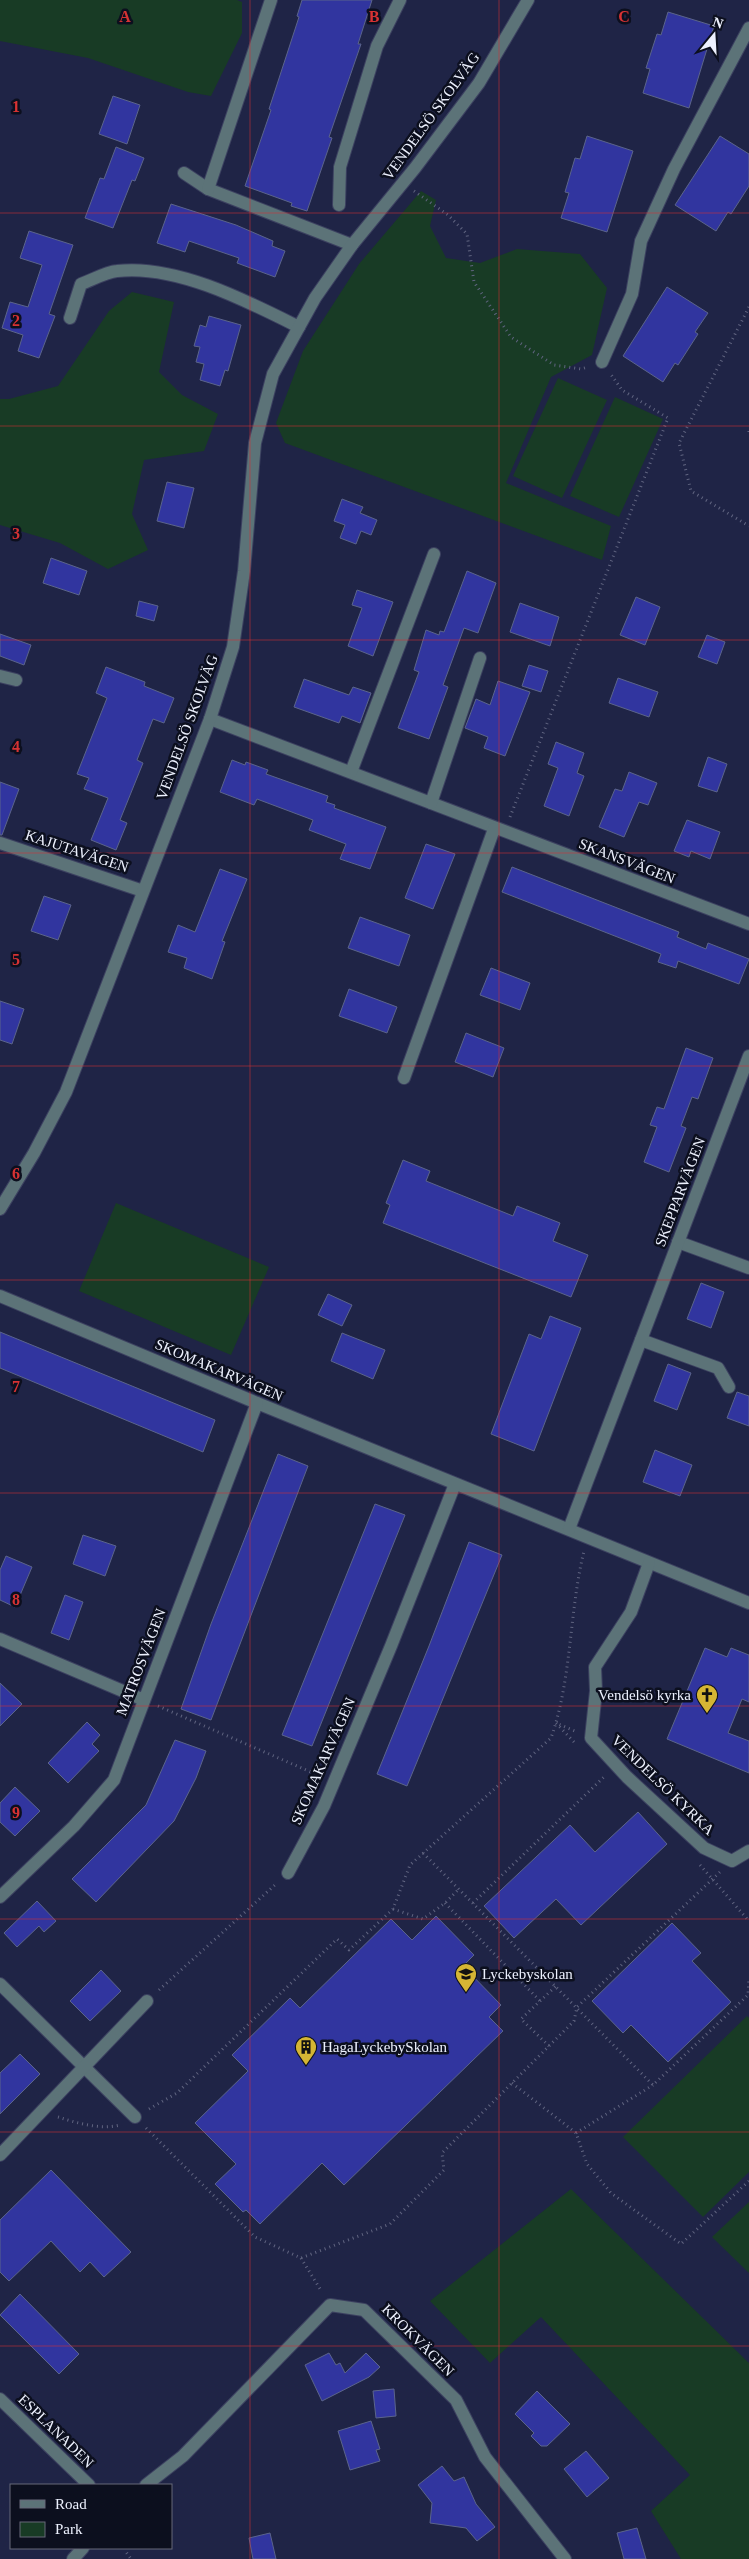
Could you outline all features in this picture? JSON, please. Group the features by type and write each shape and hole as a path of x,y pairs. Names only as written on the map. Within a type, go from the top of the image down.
{"street":[{"path":"208,189 271,0"},
{"path":"339,205 340,167 377,46 400,0"},
{"name":"VENDELSÖ SKOLVÄG","path":"0,1209 34,1153 66,1092 210,720 233,647 244,571 254,443 273,374 315,298 352,245 478,83 528,0"},
{"path":"602,362 632,294 641,241 674,169 749,28"},
{"path":"184,173 208,189 352,245"},
{"path":"70,318 81,284 116,271 148,271 192,281 244,300 299,326"},
{"path":"351,772 434,554"},
{"path":"431,803 480,658"},
{"path":"0,676 16,680"},
{"name":"SKANSVÄGEN","path":"210,720 749,924"},
{"path":"404,1078 499,830"},
{"name":"KAJUTAVÄGEN","path":"0,843 143,891"},
{"name":"SKEPPARVÄGEN","path":"569,1529 749,1056"},
{"path":"678,1242 749,1268"},
{"name":"SKOMAKARVÄGEN","path":"0,1296 257,1403 749,1603"},
{"path":"641,1340 718,1368 729,1387"},
{"name":"MATROSVÄGEN","path":"0,1896 74,1826 114,1780 257,1403"},
{"name":"SKOMAKARVÄGEN","path":"288,1873 324,1806 391,1646 455,1484"},
{"name":"VENDELSÖ KYRKA","path":"649,1563 631,1612 595,1667 596,1690 591,1738 628,1777 704,1848 732,1861"},
{"path":"0,1639 144,1700"},
{"path":"732,1861 749,1851"},
{"path":"0,1984 135,2116"},
{"path":"0,2155 147,2001"},
{"path":"147,2484 183,2456 330,2305"},
{"name":"KROKVÄGEN","path":"330,2305 364,2310 456,2400 485,2457 565,2559"},
{"name":"ESPLANADEN","path":"0,2399 88,2484"},
{"path":"73,2559 82,2549"}],"path":[{"path":"402,183 448,215 467,234 474,282 511,337 554,365 581,369 602,362 622,390 668,418 499,830"},
{"path":"749,307 679,442 691,491 749,526"},
{"path":"330,2305 301,2258 255,2237 135,2116 177,2093 337,1938 349,1950 393,1909 410,1865 551,1738 559,1705 570,1630 588,1537"},
{"path":"144,1700 334,1782"},
{"path":"473,1903 608,1774"},
{"path":"423,1852 653,2085"},
{"path":"301,2258 390,2224 444,2170 442,2153 574,2021 577,2007 732,1861"},
{"path":"147,2001 288,1873"},
{"path":"714,1878 749,1921"},
{"path":"393,1909 423,1919 446,1903 459,1889"},
{"path":"446,1903 540,2001"},
{"path":"576,2133 653,2085 748,1996 749,1978"},
{"path":"549,2046 522,2019 556,1986"},
{"path":"512,2083 576,2133 587,2164 611,2193 681,2244 749,2181"},
{"path":"52,2122 64,2110"},
{"path":"58,2117 79,2123 112,2127 122,2124"}],"green space":[{"path":"0,0 237,0 242,2 242,33 211,96 188,92 88,58 0,41"},
{"path":"421,191 436,200 430,226 446,258 480,263 517,249 580,254 607,288 592,355 551,377 506,483 611,526 602,560 285,443 276,423 303,351 359,264"},
{"path":"132,292 174,302 159,372 182,395 218,414 204,451 144,460 132,514 148,550 108,569 60,543 0,525 0,399 9,399 58,386 109,311"},
{"path":"558,378 607,400 562,498 513,476"},
{"path":"615,397 663,419 619,517 570,496"},
{"path":"116,1203 269,1267 231,1355 79,1291"},
{"path":"747,2016 749,2018 749,2172 703,2217 623,2137"},
{"path":"571,2189 749,2363 749,2559 681,2559 651,2511 690,2475 541,2317 490,2363 430,2301"},
{"path":"749,2202 749,2273 712,2237"}],"building":[{"path":"302,0 372,0 358,44 361,44 329,137 332,138 307,211 291,206 292,203 245,186 271,110 269,109 299,17 297,16"},
{"path":"668,12 714,26 689,108 643,93 650,69 646,68 657,34 661,35"},
{"path":"113,96 140,105 127,144 99,134"},
{"path":"587,136 633,151 607,232 561,218 569,193 565,192 575,158 580,159"},
{"path":"720,136 749,154 749,186 731,214 728,212 716,231 675,205"},
{"path":"116,147 144,158 135,181 132,180 113,228 85,218 100,178 104,179"},
{"path":"171,204 236,225 273,241 272,246 285,251 275,277 237,263 239,258 189,241 185,252 157,243"},
{"path":"29,231 73,245 49,314 55,316 39,358 18,351 23,335 2,328 10,302 28,307 42,265 20,258"},
{"path":"667,287 708,313 695,332 698,334 678,365 675,363 663,382 623,356"},
{"path":"209,316 241,325 228,371 225,370 220,386 200,380 204,364 196,362 200,347 194,346 200,325 206,327"},
{"path":"167,482 194,488 184,528 157,521"},
{"path":"342,499 363,507 360,513 377,520 371,535 361,531 356,544 340,538 345,525 334,521"},
{"path":"51,558 87,571 79,595 43,583"},
{"path":"467,571 496,583 478,633 464,628 443,685 448,687 429,739 398,728 419,672 414,670 426,630 439,635 440,631 444,632"},
{"path":"357,590 393,602 373,656 348,646 362,608 352,605"},
{"path":"636,597 660,607 645,645 620,635"},
{"path":"139,601 158,606 154,621 136,616"},
{"path":"520,603 559,617 550,646 510,632"},
{"path":"0,634 31,645 24,665 0,656"},
{"path":"707,635 725,642 717,664 698,657"},
{"path":"529,665 548,671 541,692 522,686"},
{"path":"106,667 145,682 144,686 174,698 164,723 153,719 137,760 143,763 120,820 127,823 116,850 91,840 108,798 84,789 89,778 77,774 107,698 96,693"},
{"path":"618,678 658,692 649,717 609,703"},
{"path":"304,679 349,695 353,687 371,693 360,723 342,716 339,723 294,707"},
{"path":"498,681 530,692 505,756 484,748 488,737 465,728 476,699 490,705"},
{"path":"556,742 584,753 577,773 584,776 569,816 544,806 558,768 548,764"},
{"path":"708,757 727,764 717,792 698,786"},
{"path":"232,760 245,765 246,762 268,770 266,774 328,796 326,802 335,805 334,808 386,827 370,869 340,859 346,844 309,830 313,820 257,799 254,805 220,792"},
{"path":"629,772 657,783 648,805 639,802 624,837 599,827 615,789 622,791"},
{"path":"0,782 19,789 2,835 0,835"},
{"path":"687,820 720,832 710,859 691,851 689,857 674,851"},
{"path":"426,844 455,854 433,909 405,898"},
{"path":"512,867 679,932 677,937 706,949 708,943 749,959 739,984 678,961 676,968 658,962 661,954 502,892"},
{"path":"220,869 247,879 222,941 225,942 212,979 184,968 187,958 168,952 178,925 195,932"},
{"path":"44,896 71,905 58,940 31,931"},
{"path":"360,917 410,935 399,966 348,948"},
{"path":"491,968 530,983 520,1010 480,995"},
{"path":"349,989 397,1007 387,1033 339,1016"},
{"path":"0,1001 24,1009 12,1044 0,1040"},
{"path":"466,1033 504,1048 493,1077 455,1062"},
{"path":"686,1048 713,1058 698,1099 692,1097 681,1126 686,1128 669,1172 644,1162 657,1127 650,1125 657,1107 664,1109"},
{"path":"403,1160 430,1171 426,1181 513,1216 517,1206 560,1223 553,1241 588,1255 571,1297 383,1223 390,1205 386,1203"},
{"path":"701,1283 724,1292 711,1328 687,1319"},
{"path":"328,1294 352,1305 342,1326 318,1315"},
{"path":"550,1316 581,1328 534,1451 491,1434 529,1334 541,1339"},
{"path":"0,1332 215,1420 203,1452 0,1368"},
{"path":"342,1333 385,1350 373,1379 331,1361"},
{"path":"668,1364 691,1373 677,1410 654,1401"},
{"path":"737,1392 749,1396 749,1426 727,1418"},
{"path":"655,1450 692,1465 680,1496 643,1482"},
{"path":"278,1454 308,1466 211,1720 181,1709 211,1624"},
{"path":"375,1504 405,1515 312,1746 282,1735"},
{"path":"83,1535 116,1546 105,1576 73,1564"},
{"path":"469,1542 502,1555 407,1786 377,1774"},
{"path":"6,1556 32,1567 15,1607 0,1600 0,1570"},
{"path":"65,1595 83,1602 69,1640 51,1633"},
{"name":"Vendelsö kyrka","path":"705,1648 727,1657 731,1648 749,1655 749,1702 742,1699 728,1733 749,1741 749,1773 667,1739"},
{"path":"0,1683 22,1704 0,1726"},
{"path":"87,1722 100,1735 92,1744 99,1751 68,1783 48,1763"},
{"path":"175,1740 206,1751 196,1778 174,1821 96,1902 72,1879 146,1805"},
{"path":"15,1787 40,1811 15,1836 0,1822 0,1803"},
{"path":"638,1812 667,1844 581,1925 556,1899 514,1938 484,1906 570,1825 595,1852"},
{"path":"37,1901 56,1921 44,1932 39,1926 17,1947 4,1933"},
{"name":"HagaLyckebySkolan","path":"436,1916 474,1955 463,1966 501,2005 489,2017 503,2031 344,2185 322,2163 260,2224 246,2210 243,2212 215,2184 236,2164 195,2123 248,2071 232,2055 290,1998 300,2008 391,1919 412,1940"},
{"path":"672,1923 701,1953 692,1961 731,2002 668,2062 631,2025 623,2033 592,2001"},
{"path":"101,1970 121,1991 90,2021 70,2001"},
{"path":"20,2054 40,2074 0,2114 0,2073"},
{"path":"51,2170 131,2252 104,2277 90,2262 80,2272 51,2241 9,2281 0,2272 0,2220"},
{"path":"20,2294 79,2354 59,2374 0,2315"},
{"path":"329,2353 336,2365 340,2363 345,2373 366,2353 380,2367 369,2377 322,2401 305,2365"},
{"path":"394,2389 396,2416 376,2418 373,2391"},
{"path":"537,2391 570,2424 547,2446 541,2446 531,2436 534,2433 515,2414"},
{"path":"371,2421 380,2449 376,2450 380,2461 350,2470 338,2431"},
{"path":"586,2451 609,2478 587,2497 564,2469"},
{"path":"442,2466 454,2481 464,2477 476,2504 495,2527 477,2541 466,2528 430,2523 432,2503 418,2485"},
{"path":"637,2528 646,2559 624,2559 617,2533"},
{"path":"270,2533 276,2559 253,2559 249,2538"}],"place":[{"name":"Vendelsö kyrka","path":"707,1714"},
{"name":"Lyckebyskolan","path":"466,1993"},
{"name":"HagaLyckebySkolan","path":"306,2066"}]}
